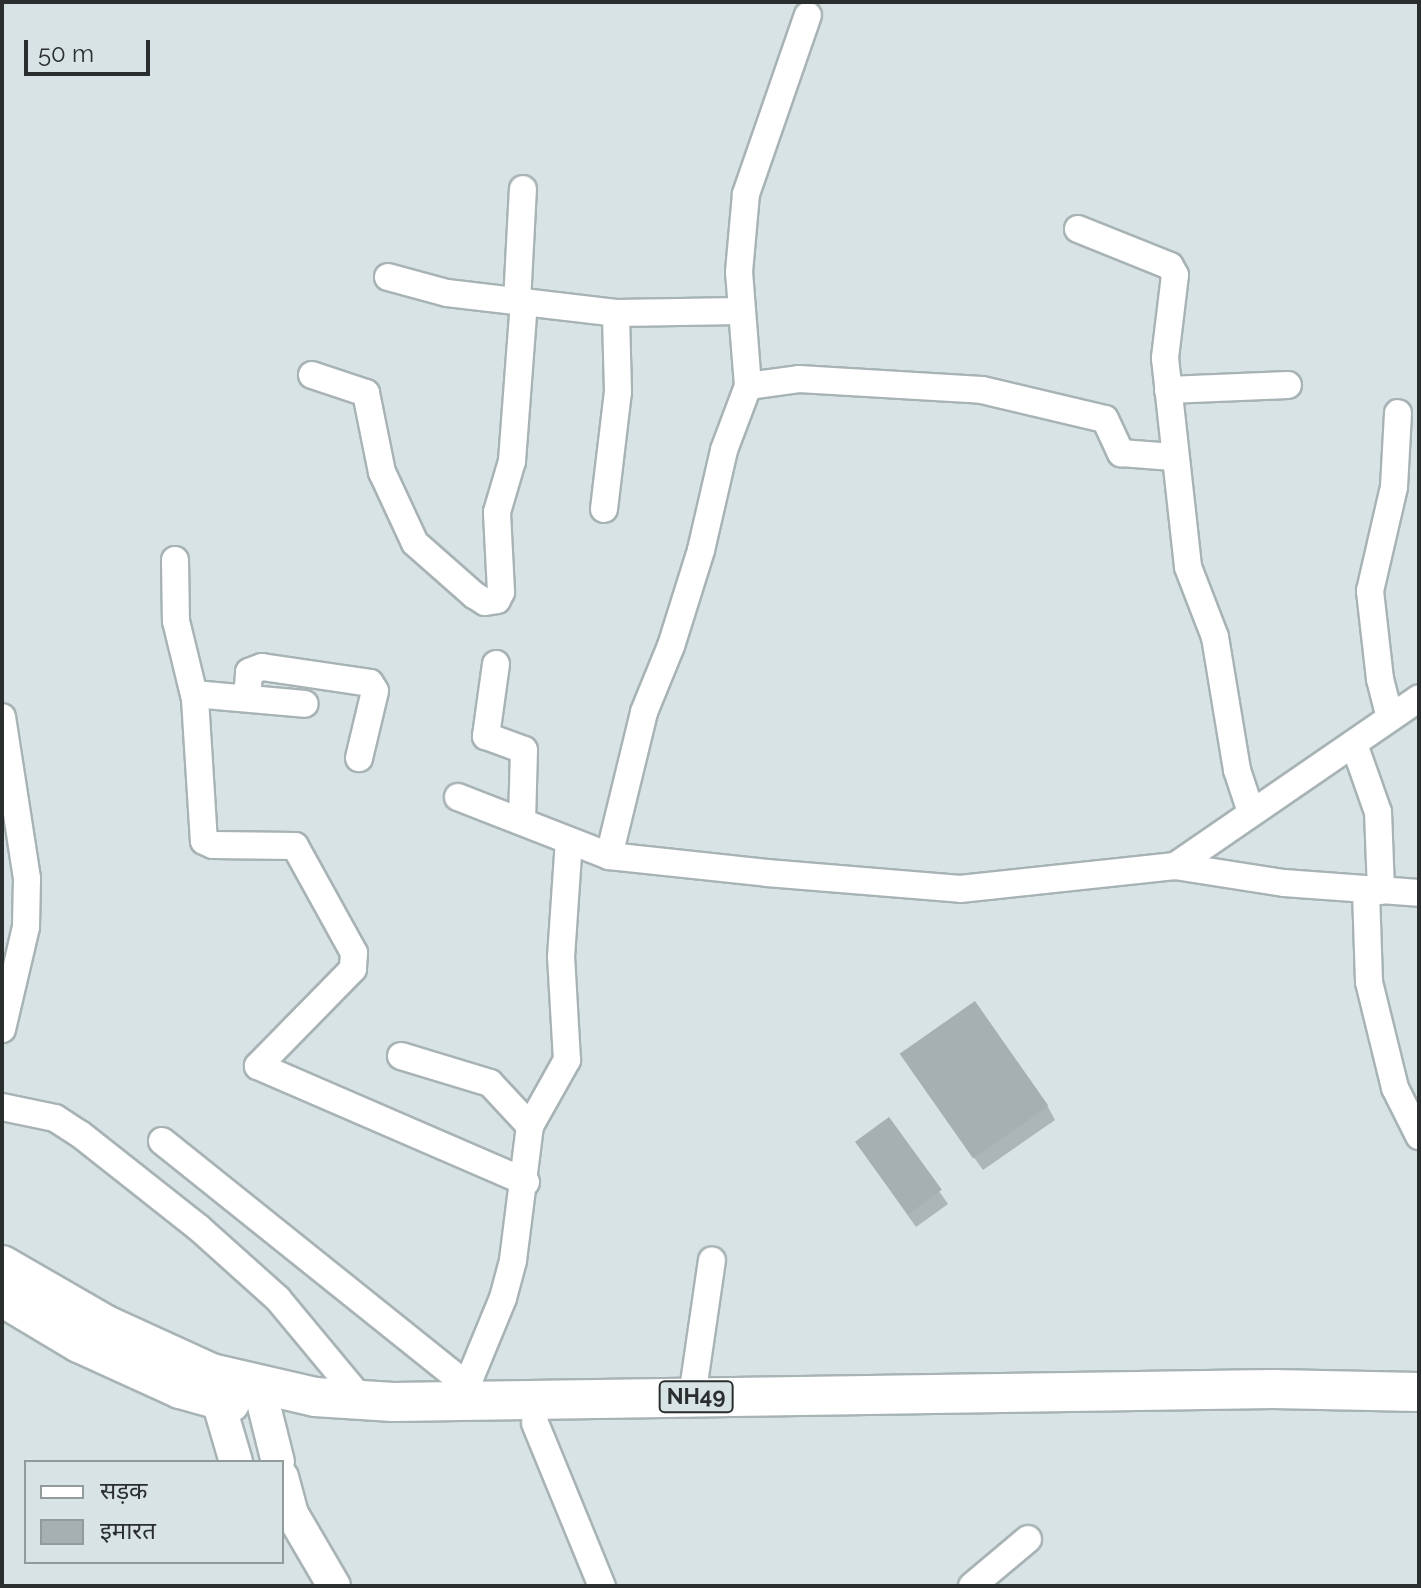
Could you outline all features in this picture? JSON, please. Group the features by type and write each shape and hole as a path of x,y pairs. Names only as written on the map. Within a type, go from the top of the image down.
{"highway":[{"name":"NH49","path":"2,1265 213,1386"},
{"name":"NH49","path":"2,1297 79,1343 213,1386 338,1421 535,1423 1025,1412 1419,1417"},
{"name":"NH49","path":"264,1399 361,1399 463,1392 692,1397 1273,1389 1419,1392"}],"main road":[{"path":"213,1386 235,1460"},
{"path":"264,1399 278,1460"},
{"path":"284,1484 292,1514 334,1586"},
{"path":"284,1540 313,1586"}],"street":[{"path":"609,856 644,712 671,646 724,450 748,386 739,272 746,194 808,15"},
{"path":"312,375 366,393 382,472 415,543 474,595 485,602 497,600 501,592 497,512 512,461 523,189"},
{"path":"1078,229 1170,266 1175,275 1166,348 1173,457 1188,567 1215,637 1237,770 1251,812"},
{"path":"388,277 447,293 616,313 742,311"},
{"path":"604,509 618,392 616,313"},
{"path":"748,386 799,379 982,390 1105,419 1121,453 1173,457"},
{"path":"1168,390 1288,385"},
{"path":"1390,718 1380,679 1370,591 1394,487 1398,413"},
{"path":"175,560 176,621 194,694 204,841 213,845 295,846 354,953 353,969 262,1057 261,1071 526,1182"},
{"path":"496,664 486,736 524,750 522,821"},
{"path":"247,697 249,672 262,667 370,683 375,691 359,758"},
{"path":"194,694 305,704"},
{"path":"1175,866 1419,698"},
{"path":"2,717 14,852 14,923 3,1017"},
{"path":"1354,744 1378,812 1369,982 1395,1088 1419,1136"},
{"path":"458,797 609,856 960,889 1175,866 1374,891 1419,893"},
{"path":"162,1141 463,1392 503,1298 526,1182 530,1126 567,1060 561,957 569,841"},
{"path":"401,1056 490,1083 530,1126"},
{"path":"2,1107 55,1118 80,1134 199,1228 278,1299 361,1399"},
{"path":"692,1397 712,1260"},
{"path":"535,1423 602,1586"},
{"path":"972,1586 1028,1539"}],"building":[{"path":"975,1001 1048,1106 973,1159 900,1054"},
{"path":"889,1117 942,1190 908,1214 855,1142"}]}
